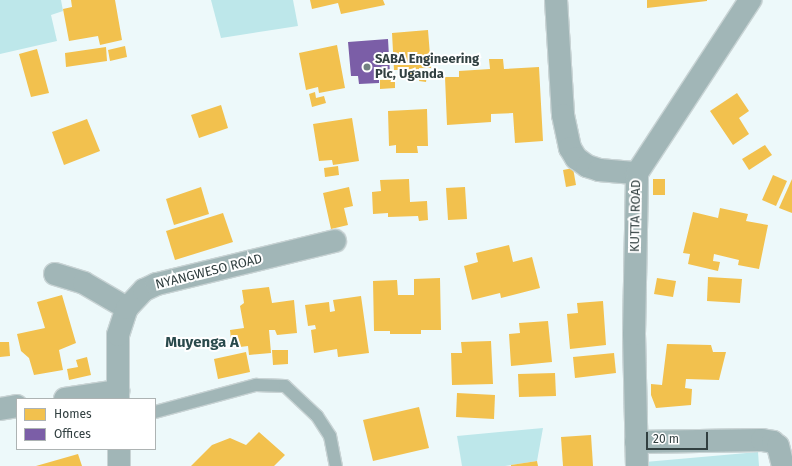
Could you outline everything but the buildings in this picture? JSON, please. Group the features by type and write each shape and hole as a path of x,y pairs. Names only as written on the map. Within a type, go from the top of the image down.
{"street":[{"path":"556,0 563,116 570,148 576,158 587,166 599,170 637,173"},
{"name":"KUTTA ROAD","path":"637,466 634,334 637,173 750,0"},
{"name":"NYANGWESO ROAD","path":"118,395 118,336 127,308 144,290 157,284 335,241"},
{"path":"55,274 84,283 127,308"},
{"path":"78,398 118,395"},
{"path":"0,409 16,406"},
{"path":"636,442 773,442 781,452 783,466"},
{"path":"119,450 119,466"}],"lane":[{"path":"156,412 256,385 285,386 317,416 330,436 336,466"}],"shaded area":[{"path":"0,0 61,0 63,11 51,15 57,41 0,54"},
{"path":"211,0 293,0 298,26 221,38"},
{"path":"543,428 537,461 505,466 462,466 457,436"},
{"path":"758,452 759,466 645,466 645,462"}],"place":[{"name":"SABA Engineering Plc, Uganda","path":"367,67"}],"district":[{"name":"Muyenga A","path":"202,343"}]}
